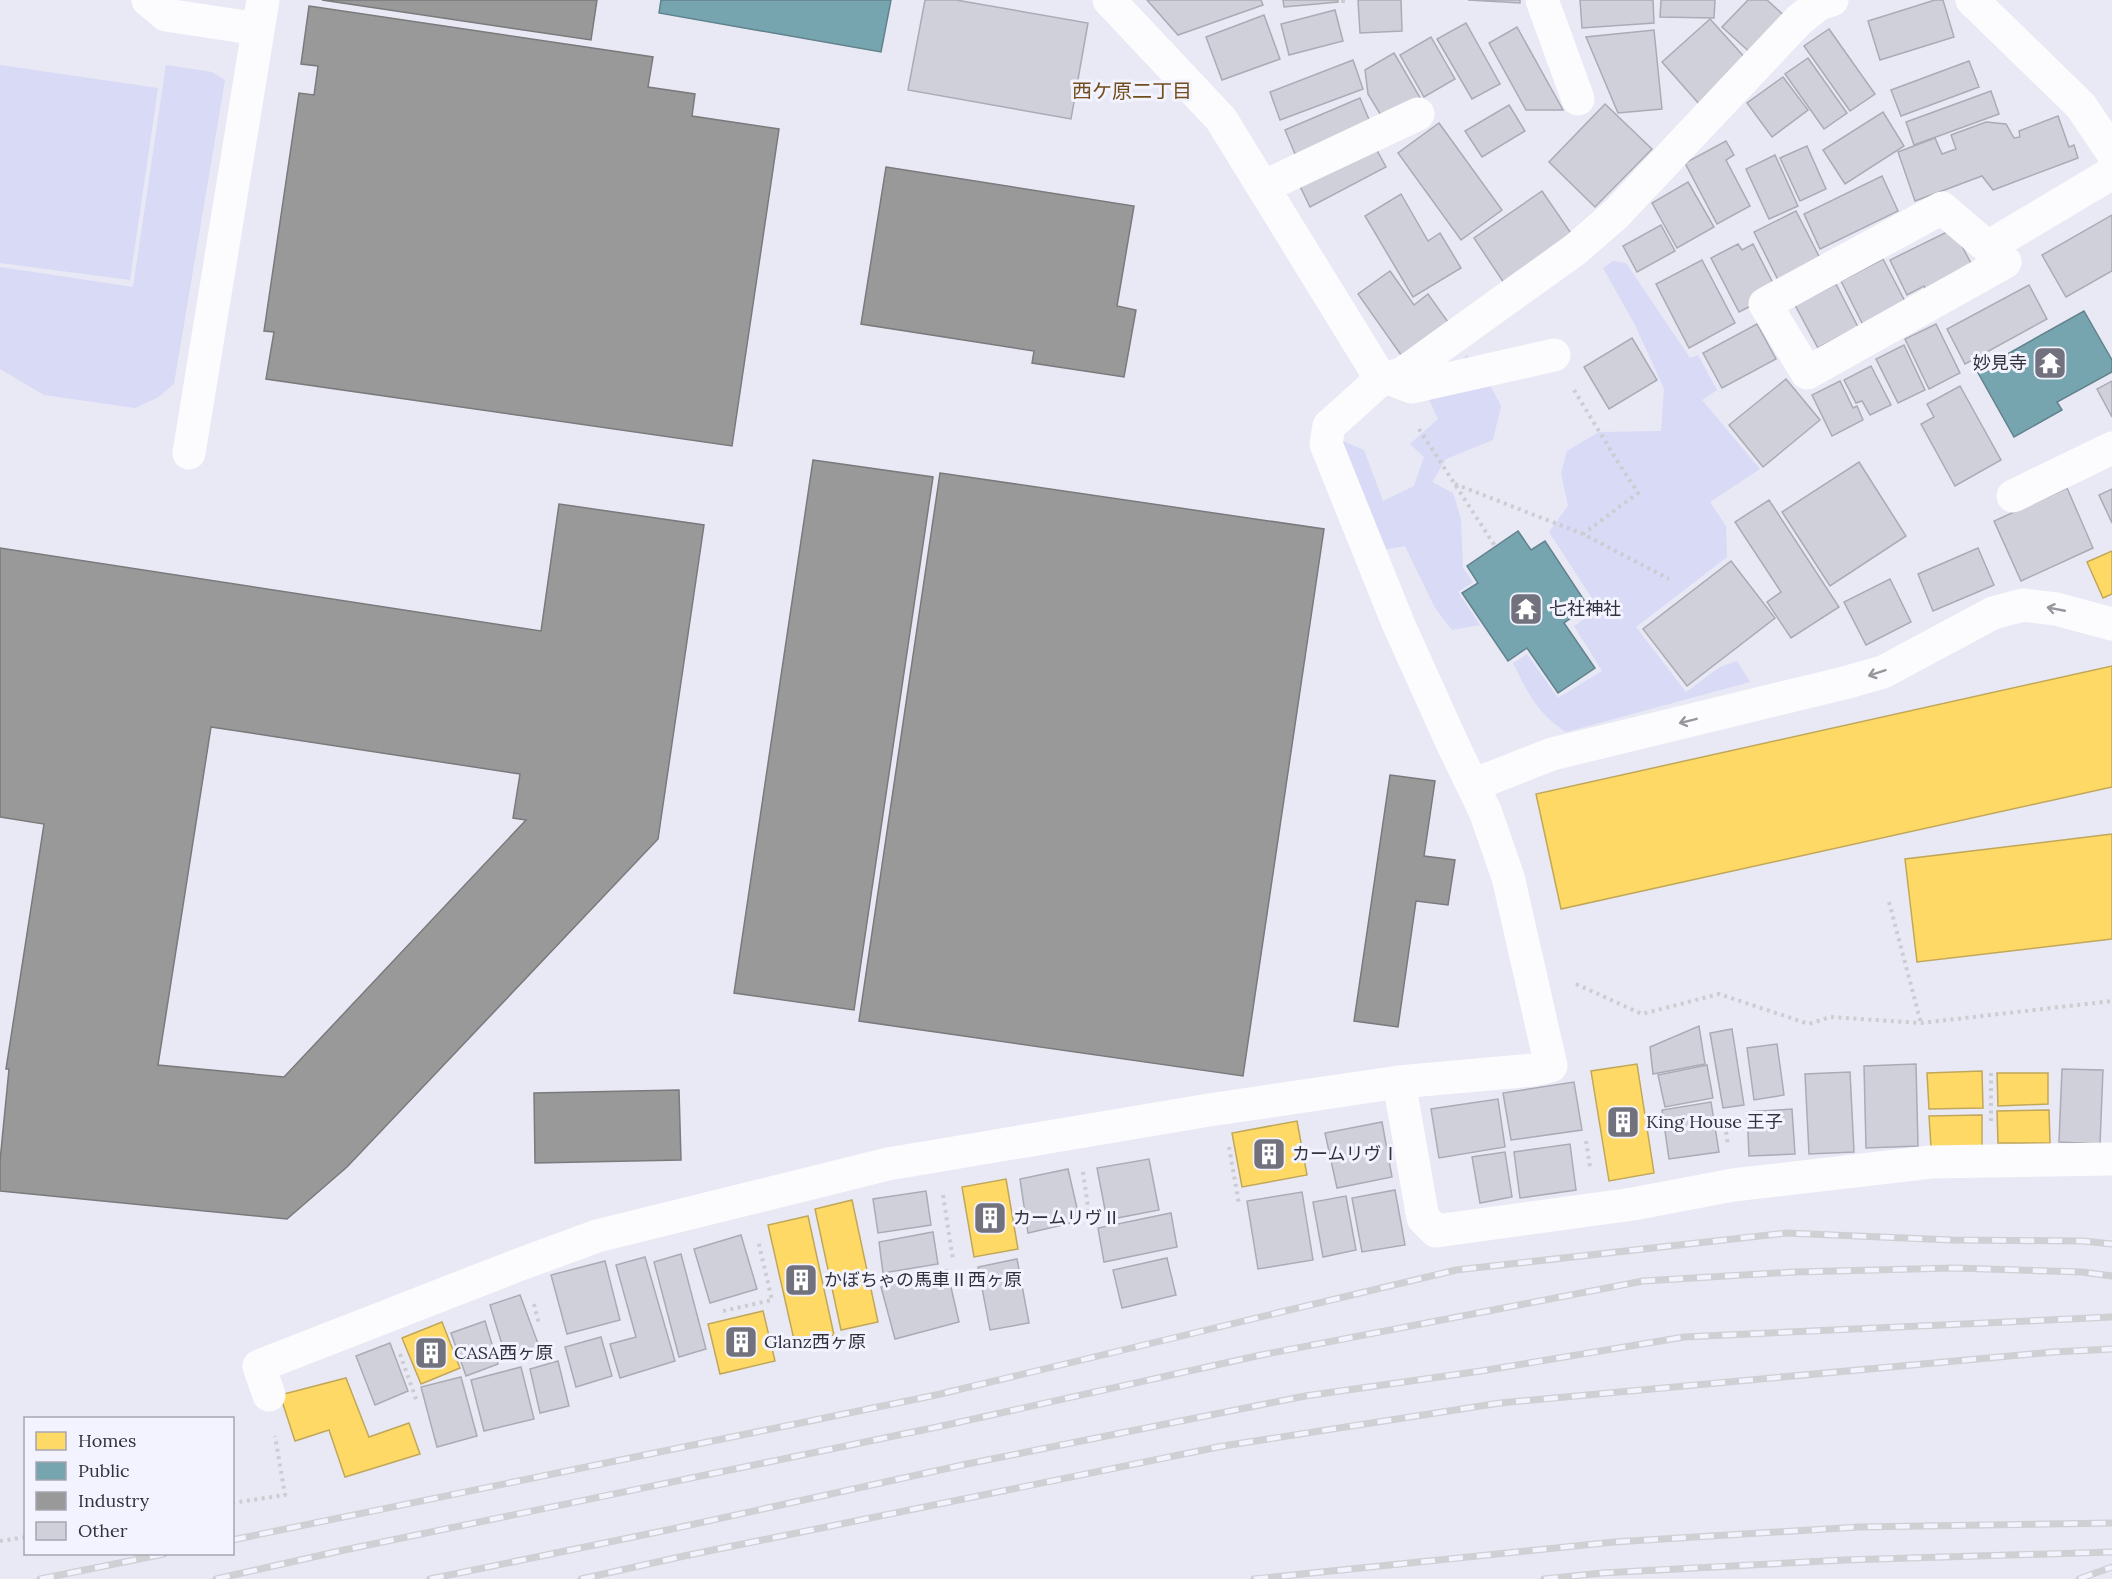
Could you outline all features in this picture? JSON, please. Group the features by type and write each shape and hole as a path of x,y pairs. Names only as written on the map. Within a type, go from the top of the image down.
{"street":[{"path":"148,0 166,15 261,14 189,453"},
{"path":"1109,0 1221,119 1384,378 1412,387 1554,355"},
{"path":"1542,0 1578,99"},
{"path":"269,1395 259,1366 597,1236 888,1164 1223,1108 1399,1082 1533,1070 1551,1066 1508,877 1485,811 1398,623 1326,444 1329,426 1384,378 1402,374 1576,249 1616,214 1799,20 1819,4 1832,0"},
{"path":"1972,0 2081,106 2112,152"},
{"path":"1263,187 1418,114"},
{"path":"1988,247 2112,173"},
{"path":"1942,208 1988,247 2005,262 1807,373 1765,304 1942,208"},
{"path":"2013,496 2112,448"},
{"path":"1473,784 1552,754 1883,672 1993,614 2023,604 2056,609 2112,624"},
{"path":"1399,1082 1423,1218 1436,1231 1633,1204 1733,1185 1931,1162 2112,1159"}],"path":[{"path":"1554,355 1638,493 1583,534"},
{"path":"1384,378 1495,546"},
{"path":"1455,484 1583,534 1670,579"},
{"path":"1889,902 1921,1023"},
{"path":"1573,983 1642,1014 1719,994 1809,1024 1830,1017 1921,1023 2112,1001"},
{"path":"1223,1108 1239,1204"},
{"path":"1076,1133 1090,1221"},
{"path":"937,1156 953,1260"},
{"path":"723,1311 772,1300 748,1198"},
{"path":"387,1316 417,1402"},
{"path":"234,1503 285,1495 275,1436"},
{"path":"0,1541 24,1537"}],"shaded area":[{"path":"0,65 158,88 130,280 0,263"},
{"path":"166,65 212,72 225,80 174,384 157,398 135,408 44,395 0,369 0,267 133,287"},
{"path":"1613,261 1626,263 1690,358 1698,355 1717,390 1702,400 1760,469 1710,502 1726,526 1727,557 1636,627 1686,692 1720,667 1737,661 1750,682 1566,732 1540,710 1513,663 1527,654 1558,698 1602,671 1574,626 1599,609 1549,532 1568,506 1561,473 1567,451 1599,432 1661,431 1664,389 1635,325 1603,268"},
{"path":"1467,355 1482,370 1501,406 1493,440 1446,459 1432,482 1453,493 1461,519 1463,568 1473,582 1458,592 1480,625 1452,630 1435,608 1405,546 1383,550 1338,439 1364,450 1383,501 1414,486 1424,457 1410,444 1438,419 1427,395"}],"building: Homes":[{"path":"2112,551 2112,594 2103,598 2087,562"},
{"path":"2112,666 2112,787 1561,909 1536,794"},
{"path":"2112,834 2112,939 1917,962 1905,859"},
{"name":"King House 王子","path":"1637,1064 1654,1173 1609,1181 1591,1071"},
{"path":"1982,1071 1983,1108 1929,1109 1927,1073"},
{"path":"1997,1073 2048,1073 2048,1104 1998,1106"},
{"path":"2049,1110 2050,1143 1998,1143 1997,1111"},
{"path":"1982,1115 1982,1146 1931,1147 1929,1116"},
{"name":"カームリヴⅠ","path":"1297,1121 1307,1175 1242,1187 1232,1133"},
{"name":"カームリヴⅡ","path":"1006,1179 1018,1249 974,1257 962,1187"},
{"path":"852,1200 878,1322 841,1330 815,1209"},
{"name":"かぼちゃの馬車Ⅱ西ヶ原","path":"808,1216 834,1335 795,1344 768,1225"},
{"name":"Glanz西ヶ原","path":"763,1311 775,1361 720,1374 708,1324"},
{"name":"CASA西ヶ原","path":"442,1322 460,1368 421,1384 402,1338"},
{"path":"346,1378 369,1437 409,1423 420,1454 345,1477 329,1430 295,1441 280,1395"}],"building: Public":[{"path":"661,0 891,0 881,52 659,13"},
{"path":"2084,311 2112,360 2112,372 2057,402 2062,410 2014,437 1977,371"},
{"path":"1518,531 1531,550 1545,541 1588,606 1564,623 1595,668 1558,693 1527,648 1508,661 1462,593 1478,583 1467,566"}],"building: Industry":[{"path":"322,0 597,0 591,40"},
{"path":"309,6 653,57 648,87 695,94 692,116 779,129 732,446 266,379 274,332 264,331 299,93 314,95 318,66 301,64"},
{"path":"886,167 1134,206 1117,306 1136,310 1124,377 1032,363 1034,351 861,324"},
{"path":"813,460 933,477 854,1010 734,993"},
{"path":"940,473 1324,529 1243,1076 859,1021"},
{"path":"559,504 704,525 658,839 347,1167 287,1219 0,1191 0,1161 9,1069 6,1069 44,824 0,817 0,548 541,631","holes":["211,727 520,774 513,818 526,820 284,1077 158,1065"]},
{"path":"1390,775 1435,781 1424,856 1455,860 1448,905 1416,901 1398,1027 1354,1021"},
{"path":"679,1090 681,1160 535,1163 534,1093"}],"building: Other":[{"path":"925,0 956,0 1088,23 1071,119 908,90"},
{"path":"1147,0 1261,0 1263,5 1178,35"},
{"path":"1283,0 1338,0 1338,2 1284,7"},
{"path":"1358,0 1401,0 1402,31 1360,33"},
{"path":"1468,0 1520,0 1520,3"},
{"path":"1580,0 1653,0 1654,23 1582,28"},
{"path":"1661,0 1715,0 1714,18 1660,17"},
{"path":"1748,0 1767,0 1788,19 1754,56 1722,27"},
{"path":"1935,0 1943,0 1954,37 1880,60 1868,21"},
{"path":"1335,10 1343,41 1289,55 1281,24"},
{"path":"1264,15 1280,59 1222,80 1206,37"},
{"path":"1710,19 1748,61 1700,105 1662,62"},
{"path":"1466,23 1500,84 1472,99 1437,39"},
{"path":"1517,27 1563,110 1526,110 1489,43"},
{"path":"1829,29 1875,94 1850,111 1804,46"},
{"path":"1654,30 1662,109 1618,113 1586,37"},
{"path":"1431,37 1455,79 1424,97 1400,55"},
{"path":"1394,53 1422,101 1385,122 1368,94 1365,70"},
{"path":"1808,58 1847,113 1824,129 1785,74"},
{"path":"1353,60 1363,89 1280,120 1270,92"},
{"path":"1969,61 1979,87 1901,116 1891,90"},
{"path":"1783,77 1808,110 1772,137 1747,103"},
{"path":"1991,91 1999,114 1914,145 1906,122"},
{"path":"1360,98 1373,129 1298,161 1285,130"},
{"path":"1605,104 1652,149 1595,207 1549,162"},
{"path":"1509,105 1525,131 1482,157 1465,131"},
{"path":"1883,112 1904,146 1845,184 1823,150"},
{"path":"2058,116 2069,147 2074,145 2078,158 1993,190 1982,176 1915,201 1898,152 1935,138 1942,154 1956,149 1951,135 1986,122 2006,124 2014,138 2020,137 2019,131"},
{"path":"1439,123 1502,210 1461,240 1398,153"},
{"path":"1726,141 1734,155 1726,160 1750,206 1717,224 1685,163"},
{"path":"1373,143 1386,167 1310,207 1298,182"},
{"path":"1807,146 1826,189 1800,201 1780,158"},
{"path":"1775,155 1798,206 1769,219 1746,169"},
{"path":"1882,176 1898,211 1820,249 1804,214"},
{"path":"1688,182 1714,227 1677,248 1652,203"},
{"path":"1542,191 1577,242 1508,289 1474,238"},
{"path":"1401,194 1428,241 1440,233 1461,268 1413,297 1365,216"},
{"path":"1796,211 1823,264 1781,286 1754,232"},
{"path":"2112,215 2112,271 2066,297 2042,255"},
{"path":"1661,225 1675,251 1637,272 1623,246"},
{"path":"1953,229 1974,269 1927,293 1924,286 1907,295 1890,260"},
{"path":"1738,244 1742,250 1753,244 1774,285 1769,297 1739,312 1711,258"},
{"path":"1883,259 1909,309 1866,331 1841,281"},
{"path":"1702,260 1735,323 1689,348 1656,284"},
{"path":"1390,271 1414,305 1428,294 1448,322 1401,355 1358,294"},
{"path":"1836,284 1858,327 1818,348 1795,305"},
{"path":"2029,285 2047,319 1965,364 1947,329"},
{"path":"1757,324 1776,359 1722,388 1703,353"},
{"path":"1936,324 1960,373 1929,389 1905,339"},
{"path":"1632,338 1657,380 1609,409 1584,367"},
{"path":"1904,345 1925,390 1898,403 1876,359"},
{"path":"1871,366 1891,405 1870,415 1862,401 1856,403 1844,380"},
{"path":"1786,379 1820,420 1763,467 1729,425"},
{"path":"1840,381 1853,408 1857,406 1863,420 1832,436 1812,395"},
{"path":"2112,381 2112,417 2097,389"},
{"path":"1960,386 2001,460 1955,486 1921,424 1934,417 1927,404"},
{"path":"1859,462 1906,536 1830,586 1782,512"},
{"path":"2067,488 2093,548 2021,581 1994,521"},
{"path":"2112,489 2112,523 2099,495"},
{"path":"1769,500 1839,607 1791,638 1767,602 1781,592 1735,522"},
{"path":"1978,548 1994,585 1933,611 1918,574"},
{"path":"1731,561 1775,618 1687,686 1643,629"},
{"path":"1890,579 1911,622 1866,645 1844,602"},
{"path":"1699,1026 1705,1064 1653,1074 1650,1047"},
{"path":"1732,1029 1744,1105 1723,1108 1710,1033"},
{"path":"1777,1044 1784,1095 1754,1100 1747,1048"},
{"path":"1916,1064 1918,1146 1866,1148 1864,1066"},
{"path":"1707,1065 1713,1098 1665,1107 1658,1075"},
{"path":"2062,1069 2103,1070 2100,1144 2059,1142"},
{"path":"1850,1072 1854,1152 1809,1154 1805,1074"},
{"path":"1574,1082 1582,1130 1511,1140 1503,1093"},
{"path":"1498,1099 1505,1147 1439,1158 1431,1109"},
{"path":"1711,1102 1719,1152 1669,1159 1662,1110"},
{"path":"1792,1109 1795,1154 1749,1156 1747,1112"},
{"path":"1382,1122 1392,1177 1337,1188 1325,1133"},
{"path":"1570,1144 1576,1190 1520,1198 1514,1152"},
{"path":"1505,1152 1512,1197 1480,1203 1472,1157"},
{"path":"1149,1159 1159,1210 1107,1220 1097,1168"},
{"path":"1068,1169 1080,1221 1028,1233 1020,1179"},
{"path":"1395,1190 1405,1245 1362,1252 1352,1198"},
{"path":"926,1191 931,1225 878,1233 873,1199"},
{"path":"1302,1192 1313,1260 1258,1269 1247,1201"},
{"path":"1346,1196 1356,1250 1323,1257 1313,1202"},
{"path":"1171,1213 1177,1247 1104,1262 1098,1228"},
{"path":"933,1232 938,1264 883,1273 879,1242"},
{"path":"741,1235 757,1289 710,1303 694,1249"},
{"path":"681,1254 706,1349 679,1357 654,1262"},
{"path":"645,1257 675,1361 620,1378 610,1344 636,1337 616,1265"},
{"path":"1167,1258 1176,1295 1122,1308 1113,1270"},
{"path":"1017,1259 1029,1323 990,1330 978,1267"},
{"path":"605,1261 620,1320 567,1334 551,1275"},
{"path":"947,1270 959,1322 895,1339 881,1287"},
{"path":"520,1295 540,1349 507,1361 490,1305"},
{"path":"485,1321 498,1364 466,1376 451,1333"},
{"path":"601,1337 612,1376 576,1387 565,1347"},
{"path":"390,1343 408,1391 375,1405 356,1356"},
{"path":"558,1361 569,1406 540,1413 530,1369"},
{"path":"521,1367 534,1419 484,1431 471,1380"},
{"path":"461,1377 477,1436 437,1447 421,1387"}],"railway":[{"path":"234,1540 936,1395 1456,1270 1786,1233 1952,1240 2083,1241 2112,1244"},
{"path":"216,1579 344,1550 942,1426 1261,1355 1643,1281 1794,1272 1954,1268 2082,1272 2112,1276"},
{"path":"430,1579 967,1464 1305,1396 1481,1371 1684,1337 2112,1317"},
{"path":"581,1579 1223,1446 1500,1403 2053,1352 2112,1349"},
{"path":"1254,1579 1614,1542 1859,1527 2112,1523"},
{"path":"1544,1579 1602,1573 1844,1560 2112,1552"},
{"path":"40,1579 159,1555"},
{"path":"2079,1579 2112,1567"}],"place":[{"name":"妙見寺","path":"2050,363"},
{"name":"七社神社","path":"1526,609"},
{"name":"King House 王子","path":"1623,1122"},
{"name":"カームリヴⅠ","path":"1269,1154"},
{"name":"カームリヴⅡ","path":"990,1218"},
{"name":"かぼちゃの馬車Ⅱ西ヶ原","path":"801,1280"},
{"name":"Glanz西ヶ原","path":"741,1342"},
{"name":"CASA西ヶ原","path":"431,1353"}],"district":[{"name":"西ケ原二丁目","path":"1132,91"}]}
